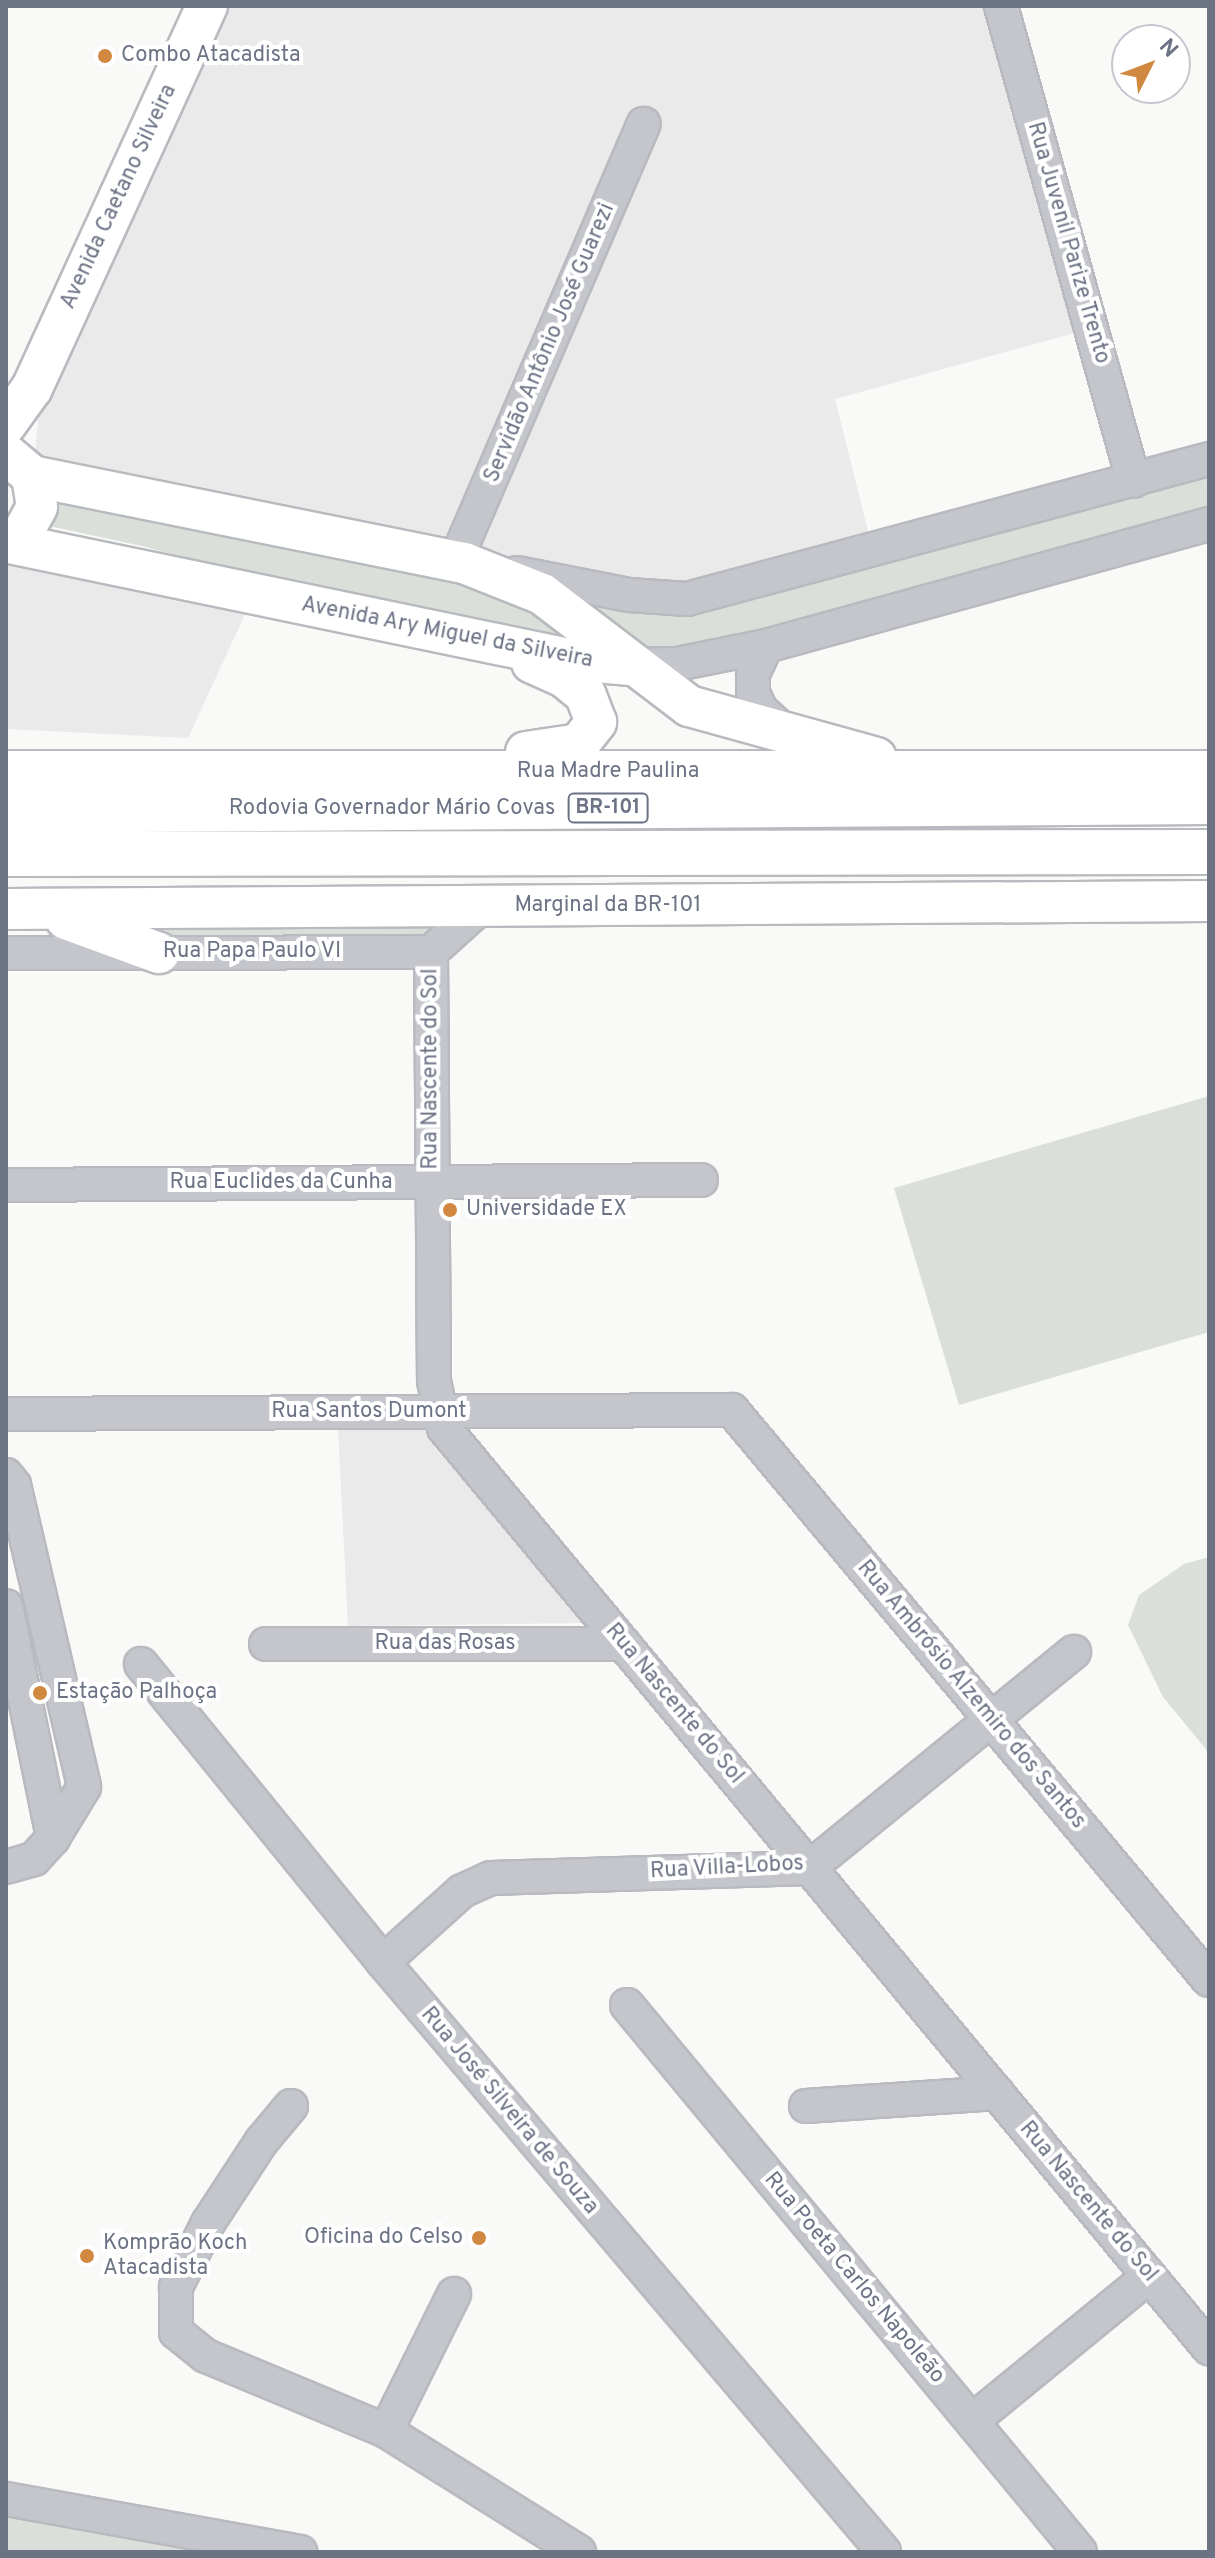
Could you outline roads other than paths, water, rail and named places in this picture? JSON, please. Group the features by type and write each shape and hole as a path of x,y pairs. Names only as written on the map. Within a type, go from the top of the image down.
{"highway":[{"path":"949,789 1209,772"},
{"name":"Rodovia Governador Mário Covas","path":"6,811 949,789 1209,802"},
{"name":"Rodovia Governador Mário Covas","path":"6,854 1002,856 1209,852"},
{"path":"1002,856 1209,884"}],"main road":[{"name":"Avenida Caetano Silveira","path":"6,424 32,388 207,6"},
{"name":"Avenida Caetano Silveira","path":"7,543 22,534 37,507 21,465 32,388"},
{"path":"21,465 460,563 542,594 580,618 630,665 689,706 949,789"},
{"name":"Avenida Ary Miguel da Silveira","path":"7,543 574,660 630,665"},
{"path":"377,771 402,762 562,750 589,738 596,722 585,694 564,677 421,629"},
{"name":"Rua Madre Paulina","path":"6,771 377,771 949,789"},
{"name":"Marginal da BR-101","path":"23,909 1209,901"},
{"path":"23,909 159,953"}],"street":[{"name":"Rua Juvenil Parize Trento","path":"1001,6 1134,481"},
{"name":"Servidão Antônio José Guarezi","path":"460,563 644,124"},
{"path":"460,563 629,595 687,599 1209,459"},
{"name":"Avenida Ary Miguel da Silveira","path":"630,665 677,664 766,646 1209,524"},
{"path":"766,646 753,674 753,693 761,710 790,736"},
{"path":"431,952 481,907"},
{"name":"Rua Papa Paulo VI","path":"6,953 431,952"},
{"name":"Rua Nascente do Sol","path":"431,952 434,1381 439,1412 459,1450 1209,2348"},
{"name":"Rua Euclides da Cunha","path":"6,1185 701,1180"},
{"name":"Rua Santos Dumont","path":"6,1414 732,1410"},
{"name":"Rua Ambrósio Alzemiro dos Santos","path":"732,1410 1209,1980"},
{"path":"6,1475 14,1485 84,1787 53,1838 34,1859 6,1867"},
{"path":"6,1606 53,1838"},
{"name":"Rua das Rosas","path":"266,1644 624,1644"},
{"name":"Rua Villa-Lobos","path":"383,1962 462,1891 491,1878 809,1868 1074,1652"},
{"name":"Rua José Silveira de Souza","path":"141,1664 383,1962 884,2552"},
{"name":"Rua Poeta Carlos Napoleão","path":"627,2005 1080,2552"},
{"path":"806,2106 998,2093"},
{"path":"291,2106 261,2142 208,2223 176,2287 176,2332 206,2356 386,2431 579,2552"},
{"path":"972,2421 1149,2276"},
{"path":"386,2431 454,2294"},
{"path":"6,2499 300,2552"}],"place":[{"name":"Combo Atacadista","path":"105,56"},
{"name":"Universidade EX","path":"450,1210"},
{"name":"Estação Palhoça","path":"40,1693"},
{"name":"Oficina do Celso","path":"479,2238"},
{"name":"Komprão Koch Atacadista","path":"87,2256"}]}
